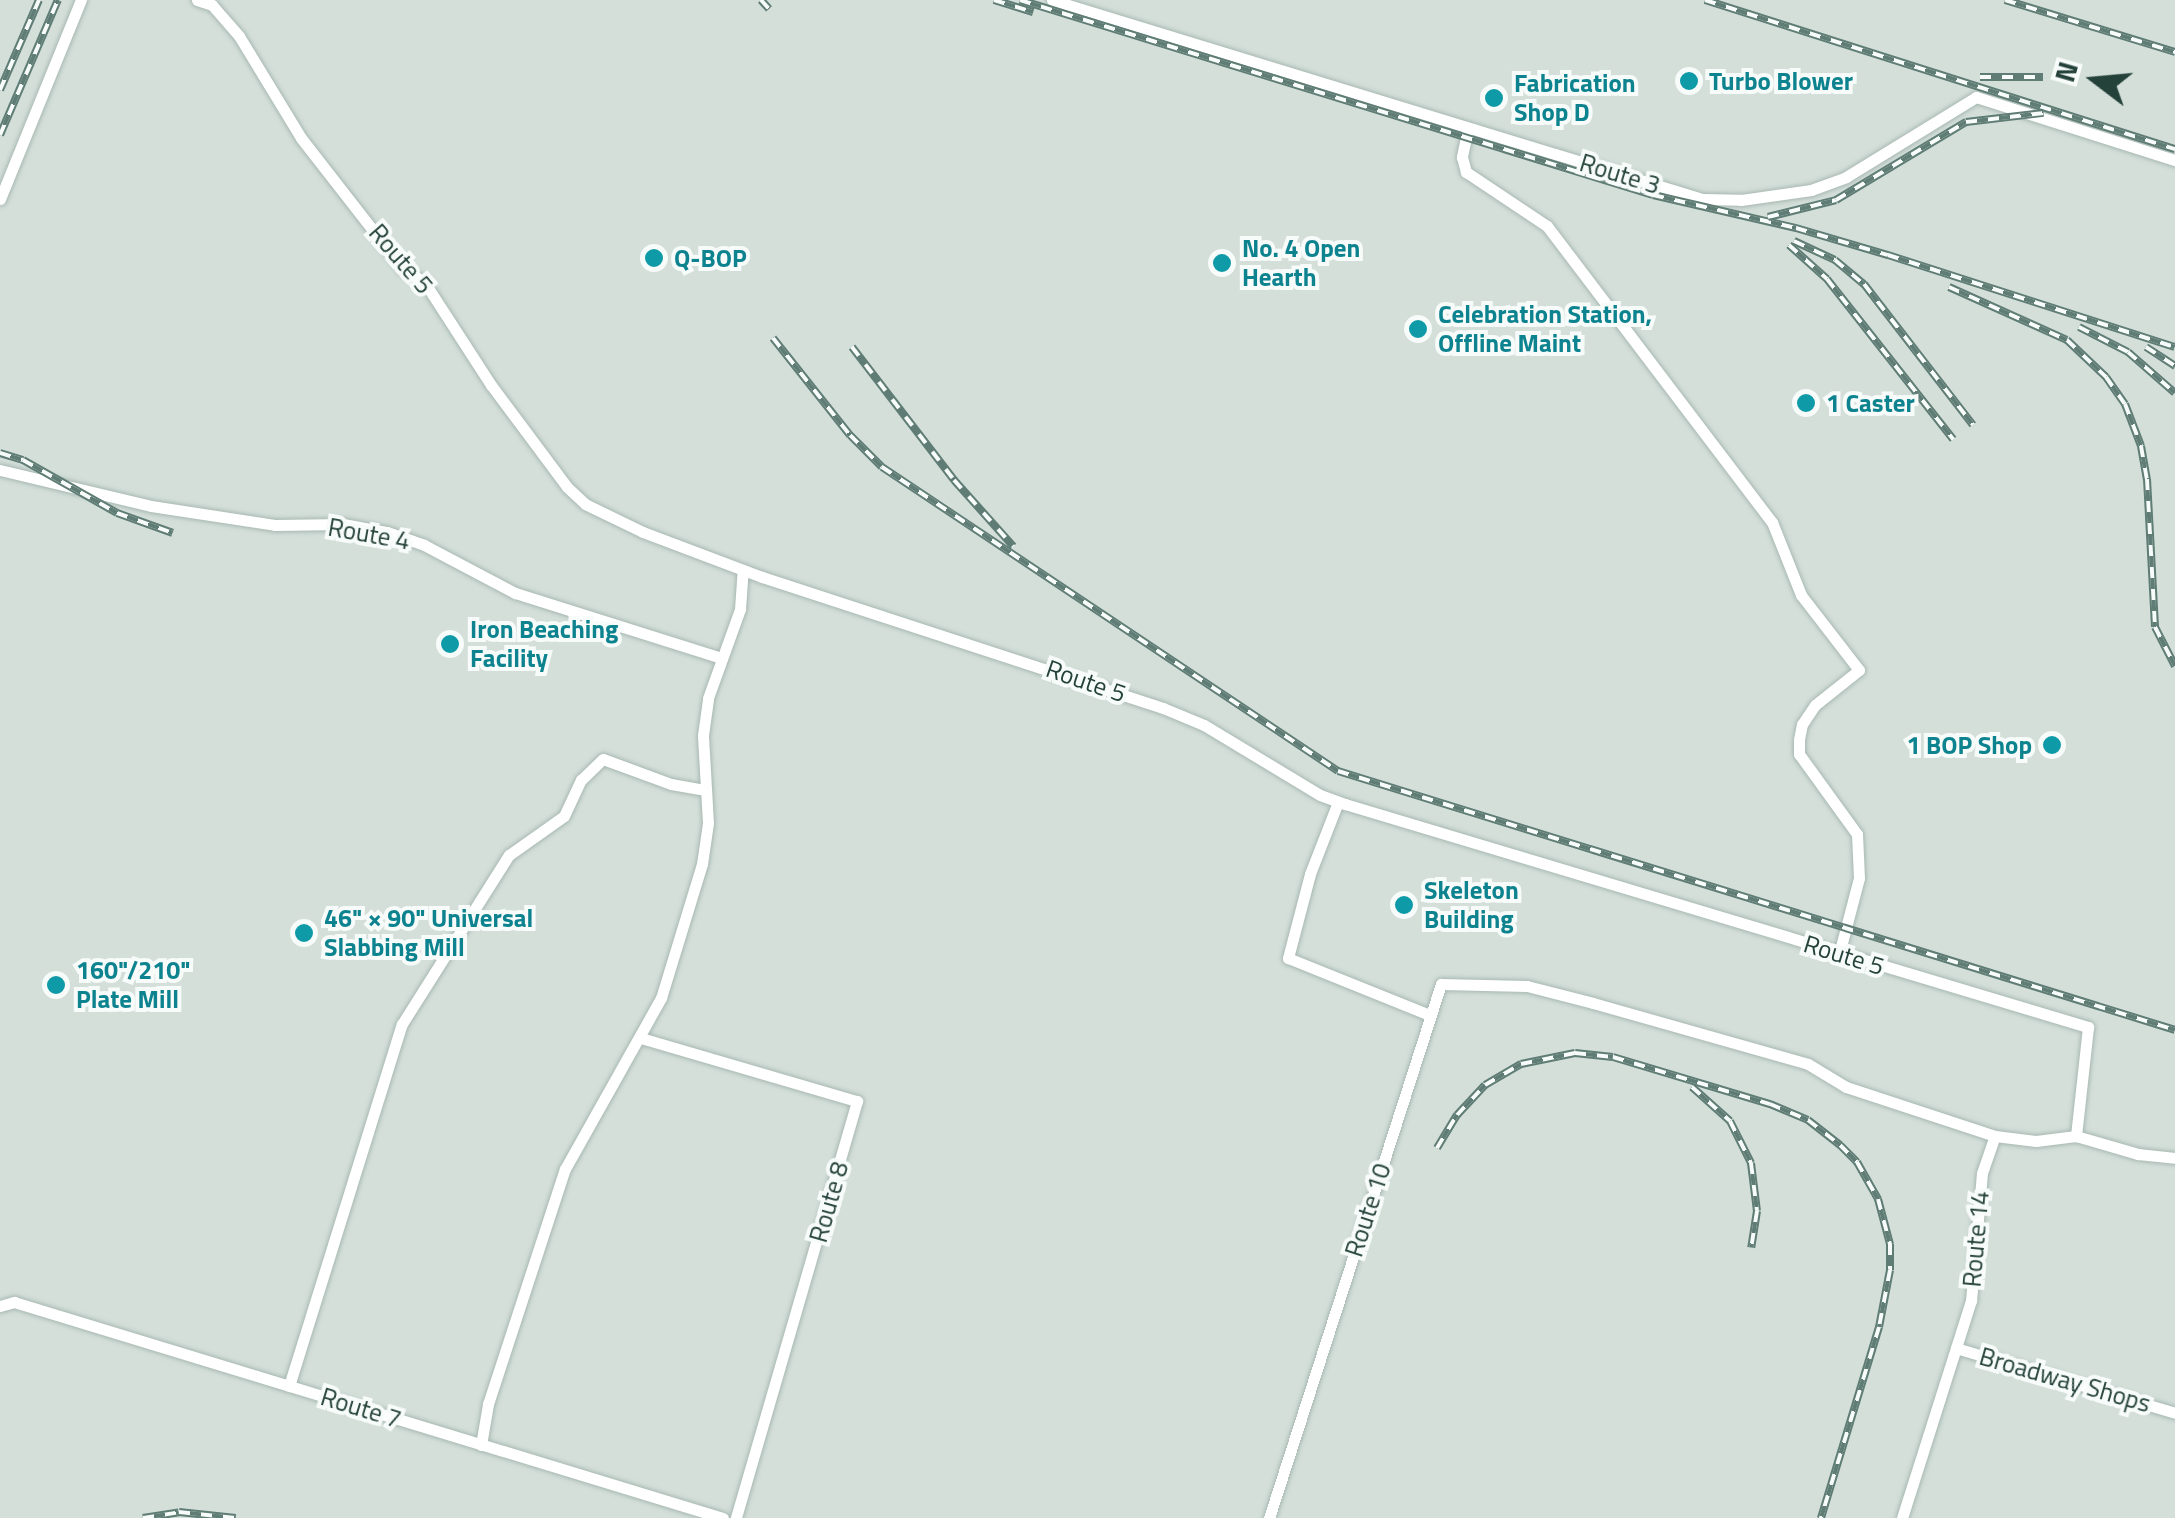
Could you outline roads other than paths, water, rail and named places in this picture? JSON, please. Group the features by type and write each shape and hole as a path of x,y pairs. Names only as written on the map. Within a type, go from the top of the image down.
{"street":[{"path":"0,199 81,0"},
{"name":"Route 5","path":"197,0 212,6 239,36 302,138 404,269 425,283 492,385 567,487 612,519 743,570 1163,708 1204,724 1338,802 2088,1027 2076,1136"},
{"name":"Route 3","path":"1052,0 1702,199 1740,200 1811,190 1846,177 1976,97 2175,160"},
{"path":"1468,128 1462,157 1466,172 1547,226 1772,522 1801,595 1859,670 1815,705 1802,724 1799,740 1799,754 1856,834 1859,878 1839,954"},
{"name":"Route 4","path":"0,470 222,517 274,525 343,524 387,532 424,544 515,594 721,658"},
{"path":"481,1444 488,1404 565,1169 661,998 702,864 708,823 703,734 721,658 740,609 743,570"},
{"path":"289,1386 402,1024 509,855 564,816 582,780 603,759 671,784 706,790"},
{"path":"1338,802 1310,874 1288,958 1430,1015"},
{"name":"Route 10","path":"1269,1518 1441,984 1527,986 1808,1064 1846,1088 1995,1136"},
{"name":"Route 8","path":"641,1038 857,1102 736,1518"},
{"path":"1995,1136 2036,1141 2076,1136 2138,1154 2175,1158"},
{"name":"Route 14","path":"1902,1518 1971,1301 1982,1174 1995,1136"},
{"name":"Route 7","path":"0,1306 14,1302 723,1518"},
{"name":"Broadway Shops","path":"1956,1348 2175,1413"}],"railway":[{"path":"0,90 39,0"},
{"path":"0,135 58,0"},
{"path":"761,0 769,9"},
{"path":"994,0 1033,12"},
{"path":"1020,0 1653,195 1796,228 1888,255 2175,347"},
{"path":"1705,0 2175,149"},
{"path":"2005,0 2175,52"},
{"path":"1980,77 2043,77"},
{"path":"1768,217 1836,200 1966,122 2043,113"},
{"path":"1794,241 1835,260 1864,284 1973,425"},
{"path":"1789,245 1827,279 1953,439"},
{"path":"1949,287 2067,340 2106,377 2125,404 2141,446 2147,479 2155,627 2175,666"},
{"path":"2079,327 2128,352 2175,393"},
{"path":"773,338 850,435 882,467 1338,771 2175,1030"},
{"path":"852,347 954,480 1013,546"},
{"path":"2146,347 2175,366"},
{"path":"0,453 23,460 117,513 173,533"},
{"path":"1437,1148 1457,1115 1485,1085 1521,1064 1575,1053 1613,1057 1770,1104 1808,1120 1840,1145 1857,1162 1878,1199 1890,1244 1890,1270 1879,1327 1821,1518"},
{"path":"1692,1087 1730,1121 1751,1163 1757,1211 1751,1248"},
{"path":"143,1518 179,1512 236,1518"}],"place":[{"name":"Turbo Blower","path":"1689,81"},
{"name":"Fabrication Shop D","path":"1494,98"},
{"name":"Q-BOP","path":"654,258"},
{"name":"No. 4 Open Hearth","path":"1222,263"},
{"name":"Celebration Station, Offline Maint","path":"1418,329"},
{"name":"1 Caster","path":"1806,403"},
{"name":"Iron Beaching Facility","path":"450,644"},
{"name":"1 BOP Shop","path":"2052,745"},
{"name":"Skeleton Building","path":"1404,905"},
{"name":"46\" × 90\" Universal Slabbing Mill","path":"304,933"},
{"name":"160\"/210\" Plate Mill","path":"56,985"}]}
